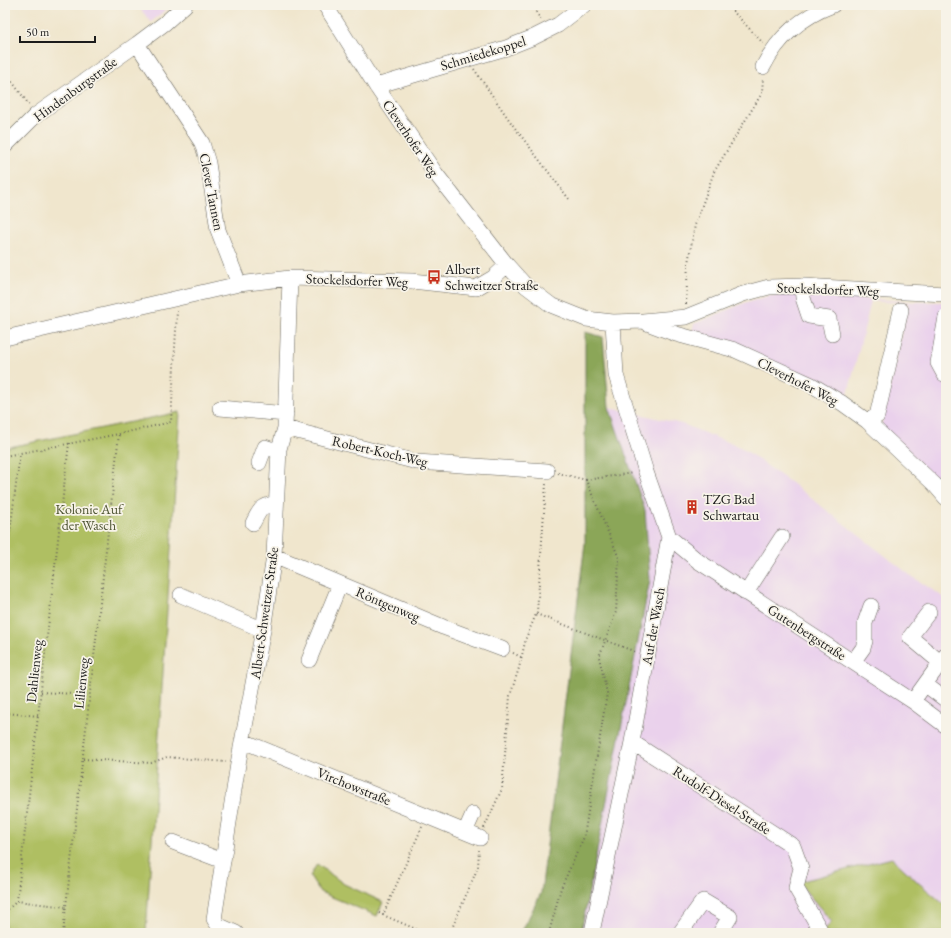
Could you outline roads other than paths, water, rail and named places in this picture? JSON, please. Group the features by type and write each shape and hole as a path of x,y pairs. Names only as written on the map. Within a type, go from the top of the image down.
{"street":[{"name":"Hindenburgstraße","path":"5,146 36,116 137,44 185,5"},
{"name":"Cleverhofer Weg","path":"325,5 376,86 436,174 507,265"},
{"name":"Schmiedekoppel","path":"376,86 506,48 548,32 584,5"},
{"path":"763,67 770,52 788,31 823,9 833,5"},
{"name":"Clever Tannen","path":"137,44 202,143 208,163 218,230 239,284"},
{"name":"Stockelsdorfer Weg","path":"5,338 178,300 239,284 290,278 412,281 476,288 493,278 507,265 526,286 551,305 586,319 614,322 686,317 743,294 769,287 802,286 946,294"},
{"name":"Albert-Schweitzer-Straße","path":"236,933 218,925 214,919 243,740 263,630 274,556 279,449 286,421 290,278"},
{"path":"802,286 803,298 809,316 829,319 832,334"},
{"path":"867,421 877,416 901,310"},
{"path":"944,374 938,363 946,317"},
{"name":"Cleverhofer Weg","path":"643,321 676,334 735,350 810,384 842,403 867,421 934,484 946,498"},
{"name":"Auf der Wasch","path":"592,933 632,742 669,537 646,472 616,374 614,322"},
{"name":"Robert-Koch-Weg","path":"220,408 286,421 417,462 547,471"},
{"path":"259,463 265,447 279,449"},
{"path":"253,523 259,511 265,505 276,503"},
{"name":"Gutenbergstraße","path":"669,537 698,561 913,701 946,725"},
{"path":"746,593 782,537"},
{"name":"Röntgenweg","path":"274,556 443,627 502,649"},
{"path":"309,660 340,584"},
{"path":"181,595 263,630"},
{"path":"853,662 863,648 865,622 871,606"},
{"path":"913,701 926,685 943,659 910,637 928,612"},
{"path":"926,685 946,700"},
{"name":"Virchowstraße","path":"243,740 480,838"},
{"name":"Rudolf-Diesel-Straße","path":"632,742 793,846 801,868 796,888 822,933"},
{"path":"465,832 473,814"},
{"path":"173,842 223,861"},
{"path":"680,933 703,901 730,917 720,933"}],"place":[{"name":"Albert Schweitzer Straße","path":"434,277"},
{"name":"TZG Bad Schwartau","path":"692,507"}],"park label":[{"name":"Kolonie Auf der Wasch","path":"89,518"}]}
